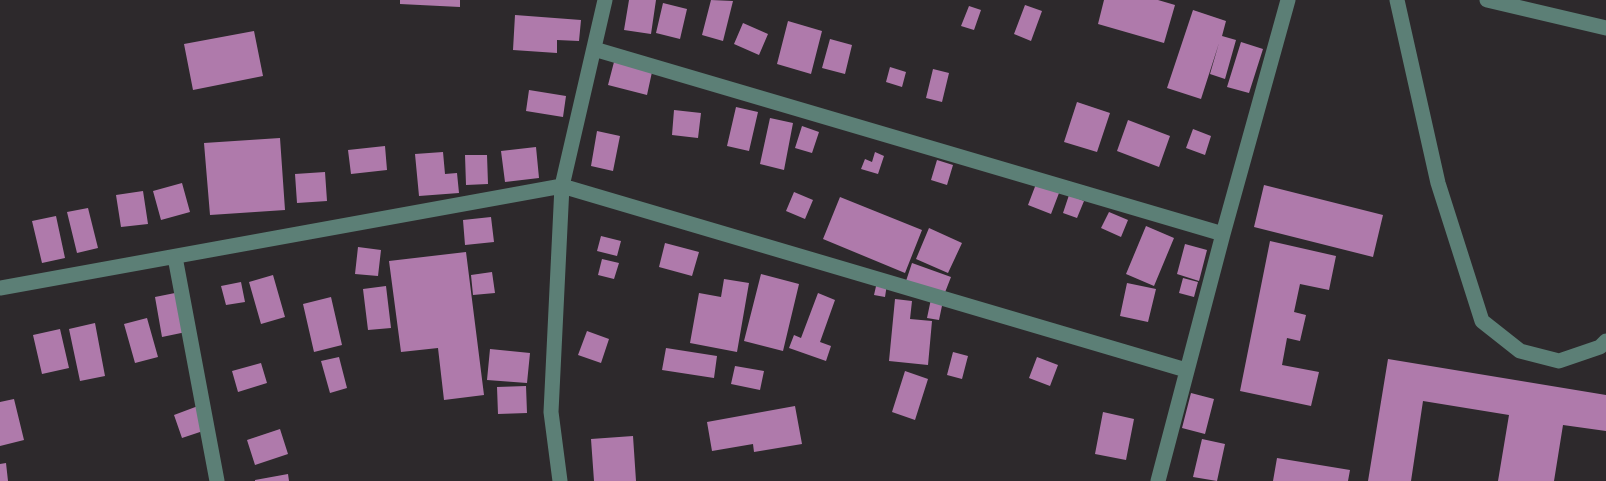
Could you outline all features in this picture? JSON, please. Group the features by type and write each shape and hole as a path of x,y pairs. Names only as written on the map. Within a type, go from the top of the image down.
{"street":[{"path":"560,481 551,412 562,186 605,0"},
{"path":"1158,481 1186,370 1288,0"},
{"path":"1397,0 1438,183 1482,321 1520,351 1559,361 1600,347 1606,340"},
{"path":"1487,0 1606,28"},
{"path":"594,49 1223,234"},
{"path":"0,288 562,186 1186,370"},
{"path":"175,256 218,481"}],"building":[{"path":"400,0 460,0 460,7 400,4"},
{"path":"629,0 656,0 651,34 624,30"},
{"path":"711,0 733,1 723,41 702,35"},
{"path":"1104,0 1158,0 1175,5 1164,43 1098,24"},
{"path":"663,3 687,9 680,39 656,33"},
{"path":"1025,5 1042,11 1031,41 1014,34"},
{"path":"969,6 981,10 974,30 961,26"},
{"path":"1193,10 1226,21 1222,36 1236,40 1225,79 1210,74 1219,43 1201,99 1167,88"},
{"path":"515,15 581,20 579,41 557,40 557,53 513,50"},
{"path":"788,21 822,31 811,74 777,64"},
{"path":"743,23 768,34 759,55 734,44"},
{"path":"254,31 263,76 193,90 184,44"},
{"path":"830,39 852,45 845,74 822,68"},
{"path":"1241,42 1263,49 1249,93 1227,87"},
{"path":"614,62 652,72 647,95 608,85"},
{"path":"890,67 906,72 902,87 886,82"},
{"path":"933,69 949,73 942,102 926,98"},
{"path":"529,90 566,96 563,117 526,111"},
{"path":"1077,102 1110,113 1097,152 1064,142"},
{"path":"736,107 758,112 749,151 727,146"},
{"path":"674,110 701,113 698,138 672,135"},
{"path":"770,118 793,123 784,170 760,164"},
{"path":"1128,120 1170,136 1159,167 1117,151"},
{"path":"802,126 819,132 812,153 795,148"},
{"path":"1193,129 1211,136 1205,155 1186,148"},
{"path":"597,131 620,136 613,171 591,166"},
{"path":"280,138 285,210 210,215 204,143"},
{"path":"385,146 387,170 351,174 348,150"},
{"path":"536,147 539,178 505,182 501,151"},
{"path":"443,152 445,174 457,173 459,193 419,196 415,154"},
{"path":"875,152 884,156 878,174 861,169 865,159 872,162"},
{"path":"465,155 487,155 488,184 466,185"},
{"path":"937,160 953,165 947,185 931,180"},
{"path":"325,172 327,201 297,203 295,174"},
{"path":"182,183 190,212 161,220 153,191"},
{"path":"1036,184 1059,193 1051,214 1028,205"},
{"path":"1264,185 1383,215 1373,257 1254,227"},
{"path":"143,191 148,224 121,227 116,195"},
{"path":"794,192 813,200 805,219 786,211"},
{"path":"1069,195 1084,201 1077,218 1063,213"},
{"path":"840,197 922,230 905,273 823,239"},
{"path":"88,208 98,248 77,253 67,212"},
{"path":"1109,212 1128,220 1121,237 1101,228"},
{"path":"56,216 65,258 42,263 32,221"},
{"path":"491,217 494,242 465,245 463,220"},
{"path":"1146,226 1174,238 1154,286 1126,274"},
{"path":"929,228 962,243 948,273 916,259"},
{"path":"601,236 621,241 617,256 597,251"},
{"path":"1270,241 1336,256 1329,290 1300,284 1294,312 1306,315 1300,341 1287,338 1282,365 1319,372 1311,406 1240,391"},
{"path":"665,243 699,252 692,276 659,267"},
{"path":"1185,244 1207,250 1199,281 1177,274"},
{"path":"358,247 381,250 378,276 355,274"},
{"path":"466,252 484,395 444,400 438,348 401,352 389,261"},
{"path":"602,259 619,263 614,279 598,275"},
{"path":"912,263 951,277 944,295 906,281"},
{"path":"492,272 495,293 473,295 471,275"},
{"path":"761,274 799,284 783,351 744,341"},
{"path":"273,275 285,317 261,324 249,282"},
{"path":"1183,278 1198,282 1194,297 1179,293"},
{"path":"724,279 749,283 737,352 690,343 699,293 721,297"},
{"path":"241,282 245,302 226,305 221,286"},
{"path":"877,282 887,284 885,297 874,295"},
{"path":"1127,283 1156,289 1148,322 1120,316"},
{"path":"386,286 391,328 368,330 363,289"},
{"path":"180,292 186,332 162,337 155,297"},
{"path":"818,293 835,300 820,342 831,346 826,361 789,348 794,335 801,338"},
{"path":"331,297 342,345 314,352 303,304"},
{"path":"895,299 912,301 910,319 932,321 928,365 889,361"},
{"path":"931,299 943,301 939,320 927,318"},
{"path":"147,318 158,357 135,363 124,324"},
{"path":"95,323 105,376 80,381 69,329"},
{"path":"60,329 69,368 42,374 33,335"},
{"path":"587,331 609,339 601,363 578,355"},
{"path":"666,348 717,356 714,378 662,370"},
{"path":"490,349 530,353 527,383 487,380"},
{"path":"953,352 968,356 962,379 947,375"},
{"path":"339,357 347,388 330,393 321,361"},
{"path":"1037,357 1058,365 1050,386 1029,378"},
{"path":"1388,359 1606,395 1606,431 1563,425 1554,481 1498,481 1509,415 1423,401 1411,481 1368,481"},
{"path":"261,363 267,383 238,392 232,371"},
{"path":"735,366 764,371 760,390 731,384"},
{"path":"905,371 928,379 915,420 892,412"},
{"path":"526,386 527,413 498,414 497,387"},
{"path":"1191,393 1214,399 1205,434 1182,428"},
{"path":"14,399 24,440 0,446 0,402"},
{"path":"198,406 206,430 182,438 174,415"},
{"path":"795,406 802,444 754,452 753,444 712,451 707,422"},
{"path":"1103,412 1134,419 1126,460 1095,454"},
{"path":"280,429 288,454 255,465 247,440"},
{"path":"633,436 636,481 594,481 591,439"},
{"path":"1202,439 1225,444 1217,481 1193,477"},
{"path":"1277,458 1350,470 1348,481 1273,481"},
{"path":"6,463 8,481 0,481 0,464"},
{"path":"288,474 289,481 255,481 255,480"}]}
